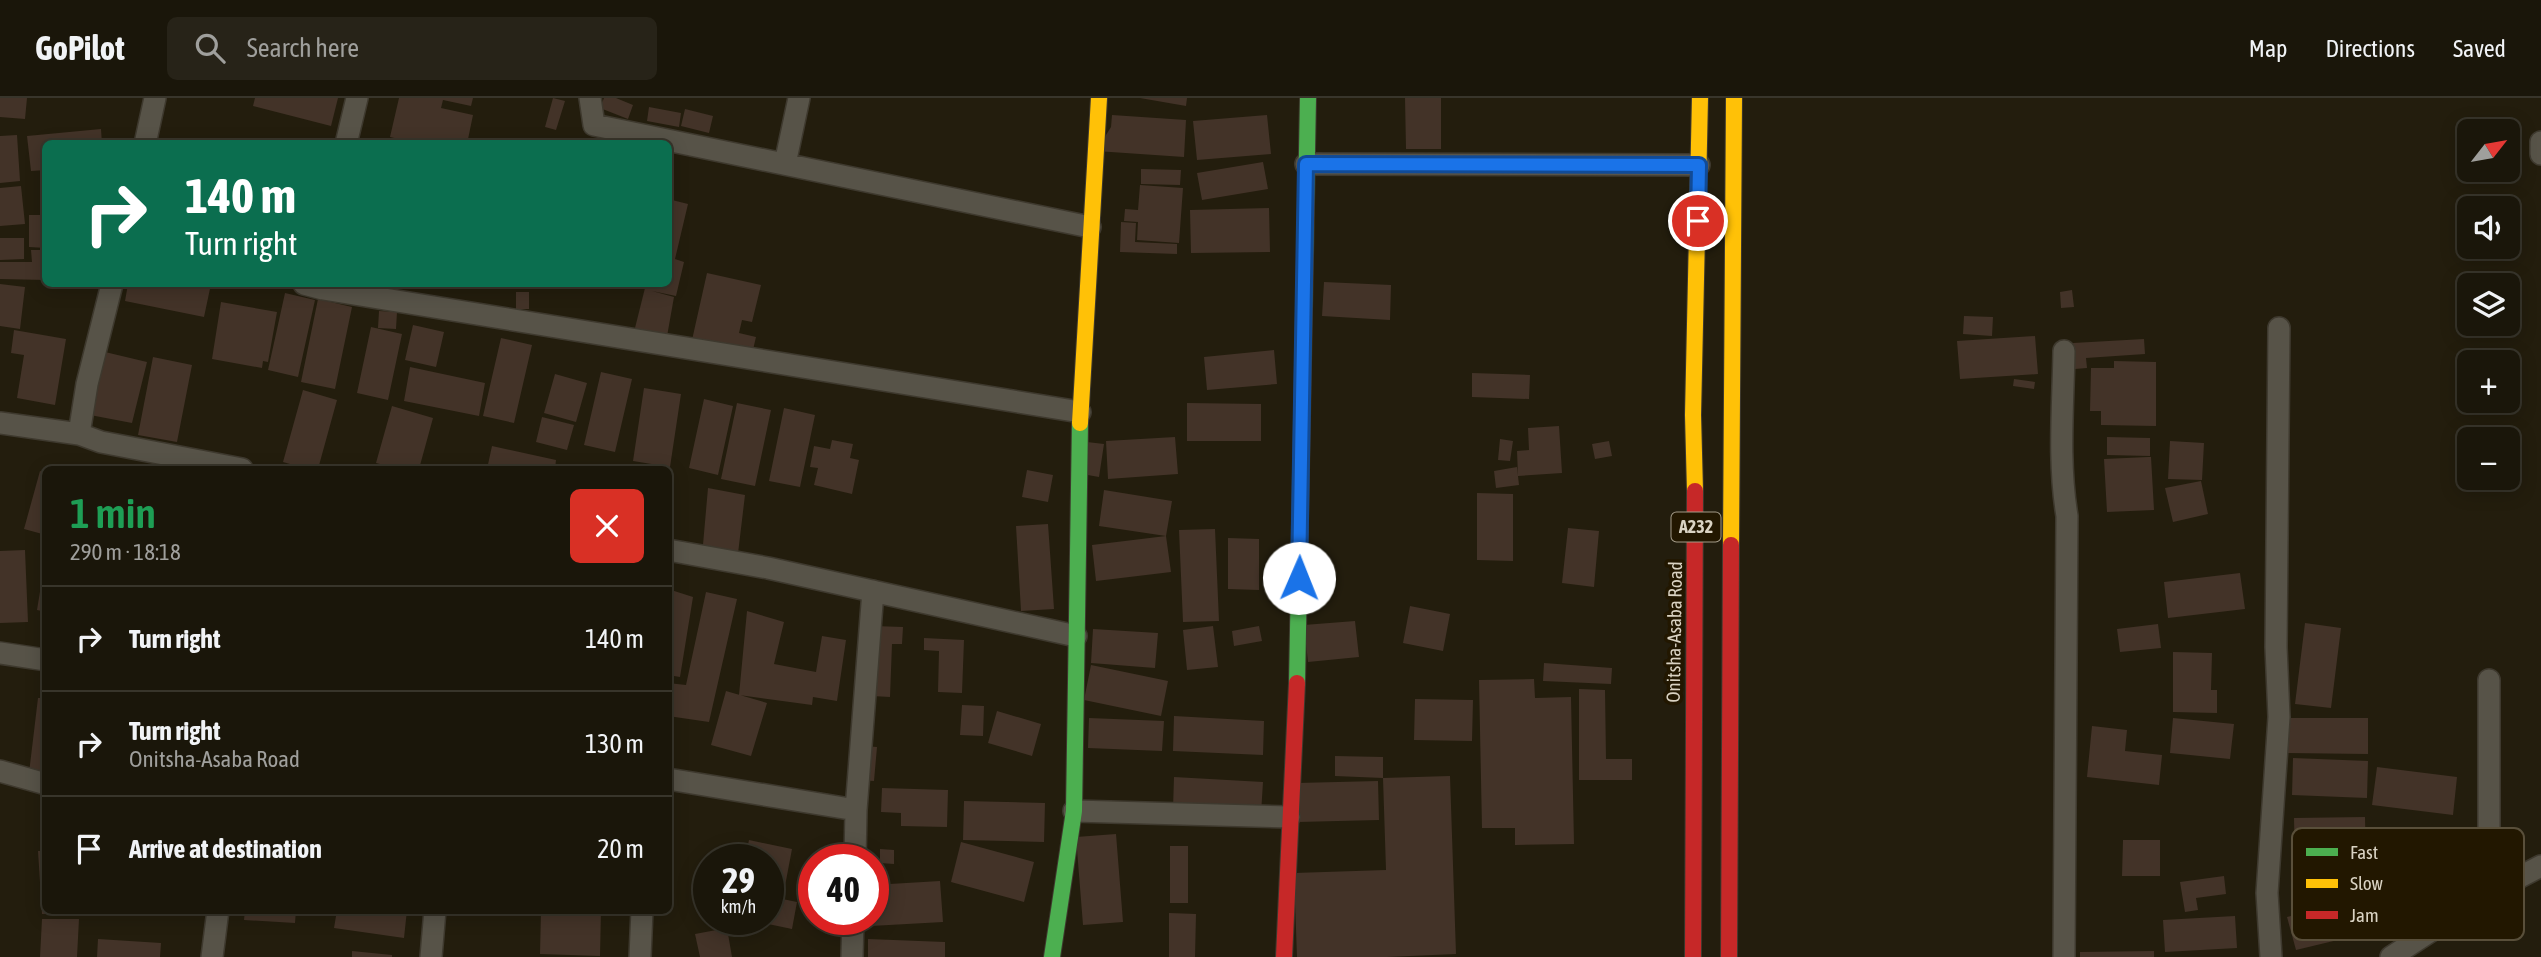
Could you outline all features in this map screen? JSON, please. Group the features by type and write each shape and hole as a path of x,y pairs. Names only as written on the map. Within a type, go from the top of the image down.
{"main road":[{"path":"1052,957 1074,811 1080,412 1099,98"},
{"path":"1284,957 1297,688 1308,98"},
{"name":"Onitsha-Asaba Road","path":"1693,957 1712,627 1696,515 1693,415 1700,98"},
{"name":"A232","path":"1729,957 1712,627 1734,98"}],"street":[{"path":"146,140 155,98"},
{"path":"347,140 357,98"},
{"path":"590,98 594,125 667,140"},
{"path":"785,164 799,98"},
{"path":"672,141 1090,227"},
{"path":"2541,142 2541,154"},
{"path":"1306,164 1699,165"},
{"path":"79,434 87,384 110,287"},
{"path":"329,287 1080,412"},
{"path":"2271,957 2267,893 2279,717 2276,647 2279,328"},
{"path":"2064,352 2061,482 2067,516 2064,957"},
{"path":"0,423 79,434 101,442 226,466"},
{"path":"672,551 768,568 1076,636"},
{"path":"855,844 873,591"},
{"path":"0,653 42,659"},
{"path":"2489,680 2489,828"},
{"path":"0,771 42,783"},
{"path":"672,780 856,810"},
{"path":"1074,811 1289,817"},
{"path":"2524,875 2541,866"},
{"path":"212,957 217,914"},
{"path":"431,957 435,914"},
{"path":"639,957 642,914"},
{"path":"852,957 853,935"},
{"path":"2391,957 2417,940"}],"building":[{"path":"0,98 27,98 25,119 0,117"},
{"path":"255,98 338,98 331,126 253,106"},
{"path":"399,98 473,98 471,106 443,100 441,108 473,115 468,140 403,140 390,137"},
{"path":"553,98 565,101 556,130 545,127"},
{"path":"604,98 616,98 633,105 628,119 600,108"},
{"path":"1140,98 1187,98 1186,106"},
{"path":"1405,98 1441,98 1441,149 1406,149"},
{"path":"649,107 681,113 679,127 647,121"},
{"path":"685,109 713,116 709,133 681,126"},
{"path":"1112,115 1186,120 1184,157 1096,151 1111,127"},
{"path":"1267,115 1271,154 1197,160 1193,121"},
{"path":"101,129 102,140 42,140 42,170 31,171 27,136"},
{"path":"17,135 20,181 0,183 0,136"},
{"path":"1263,162 1268,189 1202,200 1197,173"},
{"path":"1141,169 1181,170 1180,185 1141,184"},
{"path":"1140,185 1183,188 1179,243 1137,240 1138,222 1124,221 1125,209 1138,210"},
{"path":"21,186 25,224 0,226 0,188"},
{"path":"672,200 688,204 675,259 684,262 676,296 652,291 674,297 666,342 633,336 645,288 640,287 672,287"},
{"path":"1269,208 1270,252 1191,253 1190,210"},
{"path":"29,215 42,215 42,248 29,247"},
{"path":"1121,222 1136,223 1135,242 1177,244 1177,254 1120,252"},
{"path":"0,238 24,238 24,259 0,260"},
{"path":"31,250 42,250 42,280 0,279 0,262 32,262"},
{"path":"707,273 761,285 752,322 742,320 739,333 756,337 752,354 692,340"},
{"path":"1324,282 1391,285 1390,320 1322,316"},
{"path":"0,284 25,287 20,329 0,326"},
{"path":"127,287 210,287 204,317 125,301"},
{"path":"2072,290 2074,307 2061,308 2060,292"},
{"path":"516,292 529,292 529,309 516,309"},
{"path":"285,293 315,300 298,377 268,370"},
{"path":"318,299 352,307 335,389 301,382"},
{"path":"221,302 277,312 268,362 263,361 262,368 212,359"},
{"path":"379,311 397,312 396,329 378,328"},
{"path":"1964,316 1993,317 1992,336 1963,334"},
{"path":"413,325 444,332 436,367 405,360"},
{"path":"371,327 402,334 388,400 357,393"},
{"path":"14,330 66,339 55,405 17,398 24,355 11,353"},
{"path":"2035,336 2038,374 1960,379 1957,341"},
{"path":"501,338 532,345 514,423 483,416"},
{"path":"2144,339 2145,354 2086,358 2087,368 2075,369 2073,343"},
{"path":"1274,350 1277,384 1207,390 1204,357"},
{"path":"105,352 147,362 132,423 90,415"},
{"path":"153,357 192,365 177,442 138,435"},
{"path":"2114,361 2156,362 2156,426 2101,425 2101,411 2090,411 2091,368 2114,368"},
{"path":"410,367 485,383 479,416 404,401"},
{"path":"601,372 632,379 615,452 584,445"},
{"path":"1472,373 1530,375 1529,399 1472,397"},
{"path":"555,374 587,383 576,422 544,413"},
{"path":"2014,379 2035,382 2034,389 2013,386"},
{"path":"644,388 681,394 670,466 633,461"},
{"path":"303,390 337,400 319,466 297,466 283,462"},
{"path":"704,399 733,406 718,475 689,468"},
{"path":"737,403 771,410 755,486 721,479"},
{"path":"1187,403 1261,404 1261,441 1187,441"},
{"path":"392,406 433,418 420,466 388,466 376,463"},
{"path":"784,408 815,415 800,487 769,481"},
{"path":"542,417 574,425 567,450 536,442"},
{"path":"1559,426 1562,473 1518,476 1517,451 1529,450 1528,428"},
{"path":"1175,437 1178,474 1108,479 1106,441"},
{"path":"2107,437 2150,438 2150,456 2107,455"},
{"path":"1500,439 1513,441 1510,461 1498,460"},
{"path":"832,440 853,444 850,458 859,460 852,494 814,485 818,468 810,467 814,446 830,449"},
{"path":"1609,441 1612,456 1595,459 1592,444"},
{"path":"2170,441 2204,443 2202,480 2168,479"},
{"path":"1087,442 1104,444 1099,477 1082,474"},
{"path":"492,446 556,460 555,466 488,466"},
{"path":"2151,457 2154,510 2107,512 2104,459"},
{"path":"1517,467 1519,485 1496,488 1494,471"},
{"path":"1027,470 1053,475 1048,502 1022,497"},
{"path":"40,471 42,534 24,529"},
{"path":"2201,481 2208,514 2173,522 2165,488"},
{"path":"708,488 745,495 737,562 702,556"},
{"path":"1104,490 1172,501 1166,536 1099,526"},
{"path":"1477,493 1513,494 1513,561 1477,560"},
{"path":"1048,524 1054,609 1021,611 1016,526"},
{"path":"1568,528 1599,531 1594,587 1562,583"},
{"path":"1215,529 1219,621 1183,622 1179,530"},
{"path":"1166,536 1171,572 1096,581 1092,545"},
{"path":"1228,538 1259,539 1259,590 1228,589"},
{"path":"25,550 28,622 0,623 0,551"},
{"path":"2240,573 2245,609 2168,618 2164,582"},
{"path":"42,579 42,611 37,610"},
{"path":"672,590 693,597 680,677 672,676"},
{"path":"706,592 737,599 709,722 672,717 672,683 686,685"},
{"path":"1410,606 1450,614 1443,651 1403,643"},
{"path":"747,611 784,622 774,664 816,672 822,636 846,640 837,701 813,697 812,705 739,695"},
{"path":"1355,621 1359,657 1308,662 1304,625"},
{"path":"2305,623 2341,628 2331,708 2295,704"},
{"path":"2158,624 2161,648 2120,652 2117,629"},
{"path":"874,626 903,627 902,644 892,644 890,697 872,696"},
{"path":"1213,626 1218,667 1187,670 1183,630"},
{"path":"1259,626 1262,641 1234,646 1232,631"},
{"path":"1093,629 1158,633 1155,668 1091,663"},
{"path":"924,638 964,640 962,693 938,692 939,651 924,650"},
{"path":"2173,652 2212,653 2211,690 2217,690 2217,713 2173,712"},
{"path":"1544,663 1612,668 1611,684 1543,681"},
{"path":"1091,665 1168,681 1161,716 1084,700"},
{"path":"1534,679 1535,698 1571,697 1574,844 1515,845 1515,828 1482,828 1479,680"},
{"path":"1579,689 1605,690 1606,759 1632,759 1632,780 1579,780"},
{"path":"726,691 767,703 751,756 711,745"},
{"path":"38,698 42,698 42,774 29,773"},
{"path":"1415,699 1473,700 1472,741 1414,740"},
{"path":"962,705 984,706 983,736 960,735"},
{"path":"997,711 1041,724 1032,756 988,743"},
{"path":"1174,716 1264,721 1263,755 1173,751"},
{"path":"1089,718 1164,721 1162,751 1088,748"},
{"path":"2173,718 2234,724 2230,759 2170,753"},
{"path":"2287,718 2368,718 2368,754 2287,753"},
{"path":"2092,726 2127,730 2125,751 2162,755 2159,785 2087,777"},
{"path":"864,746 877,747 874,781 860,780"},
{"path":"1335,756 1383,757 1383,778 1335,776"},
{"path":"2293,758 2368,761 2367,798 2292,795"},
{"path":"2377,767 2457,777 2453,815 2372,805"},
{"path":"1450,776 1456,954 1297,957 1294,873 1386,870 1383,778"},
{"path":"1174,777 1263,782 1261,814 1173,809"},
{"path":"1378,781 1379,820 1298,822 1297,783"},
{"path":"882,788 948,790 947,827 901,826 901,813 881,812"},
{"path":"964,801 1045,803 1044,842 963,840"},
{"path":"2365,817 2365,828 2294,828 2294,818"},
{"path":"1116,834 1123,922 1083,925 1076,837"},
{"path":"749,840 768,844 748,844"},
{"path":"2123,840 2160,840 2160,876 2122,876"},
{"path":"961,842 1034,862 1024,902 951,882"},
{"path":"1170,846 1188,846 1188,903 1170,903"},
{"path":"784,847 792,849 784,886"},
{"path":"889,850 894,850 894,864 889,864"},
{"path":"38,851 42,851 42,914"},
{"path":"2224,876 2226,894 2196,898 2198,910 2185,912 2180,882"},
{"path":"940,881 943,922 889,925 889,884"},
{"path":"784,899 797,902 792,929 784,927"},
{"path":"1169,913 1196,914 1195,957 1169,957"},
{"path":"245,914 296,914 295,923 244,920"},
{"path":"336,914 407,914 404,938 334,928"},
{"path":"541,914 601,914 600,956 540,954"},
{"path":"2235,916 2237,948 2165,952 2163,920"},
{"path":"2292,916 2292,935 2287,917"},
{"path":"42,919 79,919 77,957 40,957"},
{"path":"695,935 728,935 732,957 700,957"},
{"path":"98,939 161,943 160,957 97,957"},
{"path":"868,939 945,942 945,957 868,957"},
{"path":"2293,940 2338,940 2296,950"},
{"path":"352,951 392,955 392,957 352,957"},
{"path":"2154,951 2154,957 2080,957 2080,952"}],"traffic: fast":[{"path":"1297,683 1308,98"},
{"path":"1052,957 1074,811 1080,423"}],"traffic: slow":[{"path":"1080,423 1099,98"},
{"path":"1695,491 1693,415 1700,98"},
{"path":"1731,545 1734,98"}],"traffic: jam":[{"path":"1693,957 1695,491"},
{"path":"1729,957 1731,545"},
{"path":"1284,957 1297,683"}],"route":[{"path":"1299,578 1306,164 1699,165 1698,221"}]}
